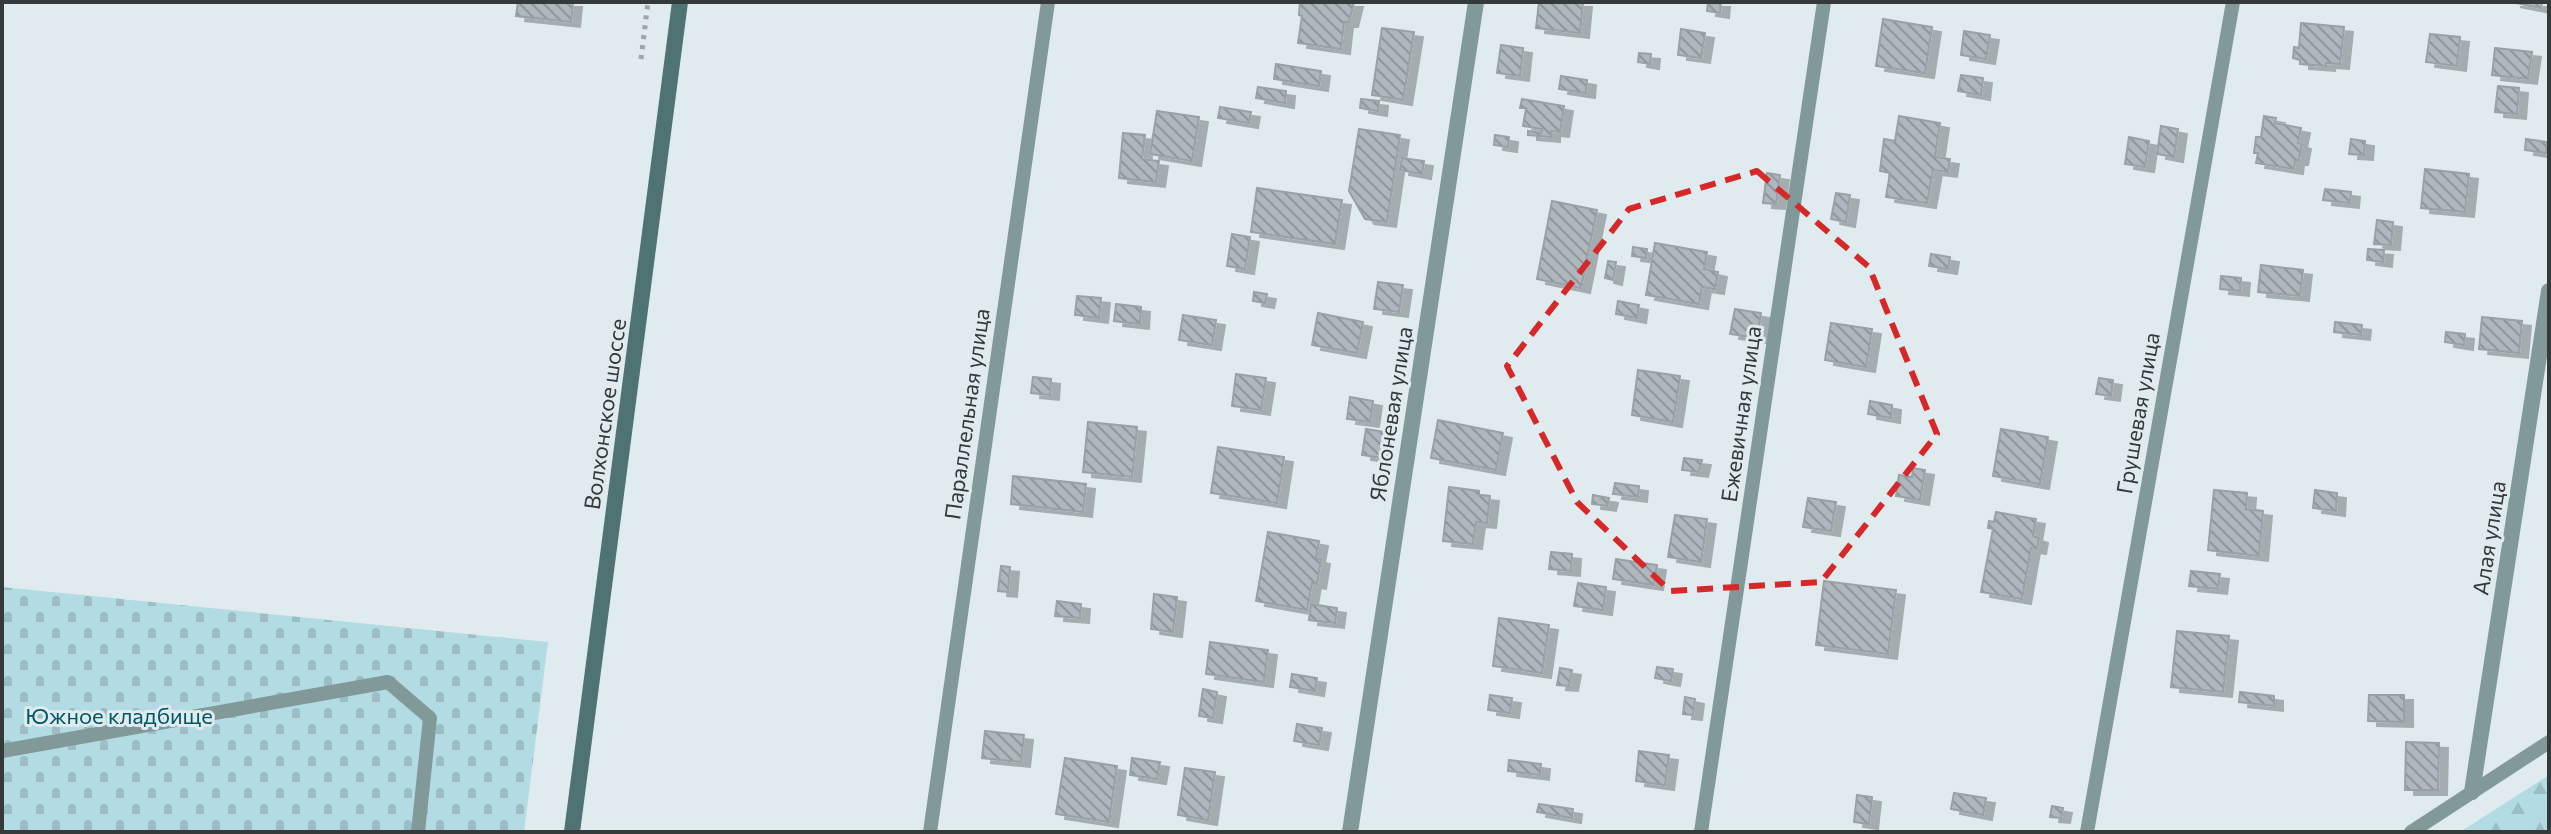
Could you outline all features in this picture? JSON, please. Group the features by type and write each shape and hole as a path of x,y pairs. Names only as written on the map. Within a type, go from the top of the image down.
{"main road":[{"name":"Волхонское шоссе","path":"572,832 680,2"}],"street":[{"name":"Яблоневая улица","path":"1350,832 1476,2"},
{"name":"Алая улица","path":"2472,792 2549,291"}],"lane":[{"name":"Параллельная улица","path":"930,832 1048,2"},
{"name":"Ежевичная улица","path":"1701,832 1824,2"},
{"name":"Грушевая улица","path":"2087,832 2233,2"},
{"path":"2,751 388,682 430,718 418,832"},
{"path":"2411,832 2549,742"}],"path":[{"path":"641,59 648,2"}],"highlighted area":[{"path":"1757,171 1869,267 1937,434 1821,582 1670,591 1577,502 1507,366 1629,209"}],"green space":[{"name":"Южное кладбище","path":"2,587 548,642 524,832 2,832"},
{"path":"2549,775 2549,832 2460,832"}],"building":[{"path":"518,2 573,2 571,22 516,16"},
{"path":"1300,2 1354,2 1349,22 1344,22 1341,49 1298,43 1302,16 1299,15"},
{"path":"1539,2 1583,2 1580,33 1536,28"},
{"path":"1708,2 1721,2 1720,13 1707,11"},
{"path":"2511,2 2542,2 2541,8"},
{"path":"1883,19 1932,27 1925,73 1876,66"},
{"path":"2301,23 2344,27 2340,64 2300,64 2300,60 2293,58 2294,47 2299,48"},
{"path":"1382,28 1414,32 1403,100 1372,95"},
{"path":"1681,29 1705,33 1701,58 1678,55"},
{"path":"1964,31 1990,35 1986,59 1961,55"},
{"path":"2430,34 2460,37 2457,66 2426,62"},
{"path":"1501,45 1523,48 1520,76 1497,73"},
{"path":"2495,48 2532,52 2528,79 2492,75"},
{"path":"1639,53 1651,54 1650,64 1638,62"},
{"path":"1276,64 1321,71 1319,86 1274,79"},
{"path":"1961,75 1983,78 1981,95 1958,91"},
{"path":"1561,76 1587,80 1586,93 1559,89"},
{"path":"2498,86 2519,88 2517,114 2495,112"},
{"path":"1258,87 1286,91 1285,103 1256,98"},
{"path":"1361,99 1379,101 1378,111 1360,108"},
{"path":"1522,99 1564,106 1560,132 1551,131 1551,137 1528,135 1528,131 1541,133 1542,129 1523,126 1526,108 1520,108"},
{"path":"1220,107 1251,112 1249,123 1218,118"},
{"path":"1157,111 1199,117 1192,161 1150,154"},
{"path":"1899,116 1940,123 1935,157 1950,159 1948,172 1933,170 1927,203 1886,197 1890,173 1880,171 1884,139 1895,141"},
{"path":"2264,116 2276,118 2275,123 2301,128 2298,143 2302,144 2294,169 2256,163 2256,137 2261,137"},
{"path":"2161,126 2178,129 2174,157 2157,154"},
{"path":"1359,129 1400,135 1387,222 1365,219 1349,191"},
{"path":"1123,133 1145,135 1142,159 1159,161 1156,182 1119,178"},
{"path":"1495,135 1509,137 1508,147 1494,145"},
{"path":"2129,137 2149,141 2145,167 2125,164"},
{"path":"2351,139 2365,141 2364,155 2349,154"},
{"path":"2526,139 2547,142 2546,153 2525,150"},
{"path":"1402,158 1424,161 1422,174 1400,170"},
{"path":"2425,169 2469,174 2465,212 2421,208"},
{"path":"1767,173 1780,175 1776,204 1763,203"},
{"path":"1257,188 1342,200 1335,244 1251,232"},
{"path":"2325,189 2351,192 2350,203 2323,200"},
{"path":"1836,193 1850,195 1846,222 1831,219"},
{"path":"1552,201 1597,210 1581,288 1537,279"},
{"path":"2377,220 2393,222 2391,245 2374,244"},
{"path":"1232,234 1250,237 1245,269 1227,266"},
{"path":"1655,243 1707,252 1704,269 1718,272 1715,289 1702,287 1699,304 1646,295"},
{"path":"1633,247 1647,249 1646,258 1632,256"},
{"path":"2368,249 2384,250 2383,262 2367,260"},
{"path":"1931,254 1950,257 1948,269 1929,266"},
{"path":"1608,261 1616,262 1613,280 1605,278"},
{"path":"2261,265 2303,270 2300,296 2258,292"},
{"path":"2221,276 2241,278 2240,291 2220,289"},
{"path":"1378,282 1403,285 1399,312 1374,309"},
{"path":"1254,292 1267,294 1265,303 1253,301"},
{"path":"1077,296 1101,298 1099,318 1075,315"},
{"path":"1618,301 1639,305 1637,318 1616,314"},
{"path":"1116,304 1141,307 1140,324 1114,321"},
{"path":"1735,309 1761,313 1757,338 1730,334"},
{"path":"1318,313 1363,322 1357,353 1312,345"},
{"path":"1183,315 1216,320 1212,345 1179,340"},
{"path":"2482,317 2522,321 2519,353 2479,349"},
{"path":"2335,322 2362,325 2361,335 2334,332"},
{"path":"1831,323 1872,329 1866,367 1825,360"},
{"path":"2446,332 2465,334 2464,345 2445,342"},
{"path":"1638,370 1680,376 1673,422 1632,415"},
{"path":"1236,374 1266,378 1261,410 1232,406"},
{"path":"1033,377 1051,379 1050,395 1031,393"},
{"path":"2099,378 2113,380 2111,396 2096,394"},
{"path":"1350,397 1373,401 1370,422 1347,419"},
{"path":"1870,401 1892,405 1891,418 1868,414"},
{"path":"1438,420 1503,433 1496,470 1431,458"},
{"path":"1088,422 1137,427 1132,477 1083,472"},
{"path":"1366,429 1385,432 1382,458 1362,455"},
{"path":"2001,429 2048,437 2040,484 1993,476"},
{"path":"1218,447 1284,457 1277,503 1211,493"},
{"path":"1684,458 1702,460 1699,472 1682,470"},
{"path":"1913,468 1925,470 1920,500 1896,496 1899,475 1912,477"},
{"path":"1013,476 1086,484 1083,512 1011,504"},
{"path":"1615,483 1639,486 1638,497 1613,494"},
{"path":"1449,487 1479,491 1479,495 1490,496 1487,523 1476,522 1473,544 1443,541"},
{"path":"2214,490 2247,493 2246,509 2263,511 2259,556 2208,550"},
{"path":"2315,490 2337,493 2336,511 2313,508"},
{"path":"1593,495 1609,498 1607,506 1592,504"},
{"path":"1808,498 1836,502 1831,531 1803,527"},
{"path":"1996,512 2036,519 2033,536 2039,538 2037,549 2031,548 2022,599 1981,592 1993,529 1988,528 1989,521 1994,522"},
{"path":"1675,515 1707,519 1701,562 1668,557"},
{"path":"1268,532 1319,541 1316,558 1321,559 1317,584 1312,583 1307,610 1256,601"},
{"path":"1551,552 1572,554 1571,571 1549,569"},
{"path":"1616,559 1657,565 1654,585 1613,579"},
{"path":"1001,566 1010,567 1008,592 998,591"},
{"path":"2191,571 2220,574 2218,589 2189,586"},
{"path":"1824,581 1896,590 1888,654 1816,645"},
{"path":"1578,583 1606,587 1603,610 1574,606"},
{"path":"1154,594 1177,597 1173,632 1151,629"},
{"path":"1057,601 1081,604 1080,618 1055,616"},
{"path":"1311,604 1337,608 1335,623 1309,620"},
{"path":"1499,618 1549,625 1542,673 1493,666"},
{"path":"2177,631 2229,636 2223,692 2171,687"},
{"path":"1210,642 1268,650 1264,682 1206,674"},
{"path":"1657,667 1673,669 1671,681 1655,678"},
{"path":"1560,668 1572,670 1569,686 1557,685"},
{"path":"1292,674 1317,678 1315,691 1290,687"},
{"path":"1203,689 1217,692 1213,718 1199,716"},
{"path":"2240,692 2274,696 2274,706 2239,702"},
{"path":"1490,695 1512,698 1510,713 1488,710"},
{"path":"2369,695 2404,695 2404,722 2368,721"},
{"path":"1685,697 1695,699 1693,715 1683,714"},
{"path":"1297,724 1322,728 1319,745 1294,741"},
{"path":"985,731 1024,735 1021,762 982,758"},
{"path":"2406,742 2439,743 2438,790 2405,790"},
{"path":"1639,751 1669,755 1665,785 1636,781"},
{"path":"1065,758 1117,766 1109,822 1056,814"},
{"path":"1132,758 1160,762 1157,779 1130,775"},
{"path":"1509,760 1541,764 1540,775 1508,771"},
{"path":"1185,768 1215,772 1208,820 1178,815"},
{"path":"1954,793 1986,798 1983,815 1951,809"},
{"path":"1857,795 1872,797 1869,824 1854,822"},
{"path":"1539,804 1573,809 1572,818 1537,812"},
{"path":"2052,806 2063,808 2061,818 2050,817"}]}
